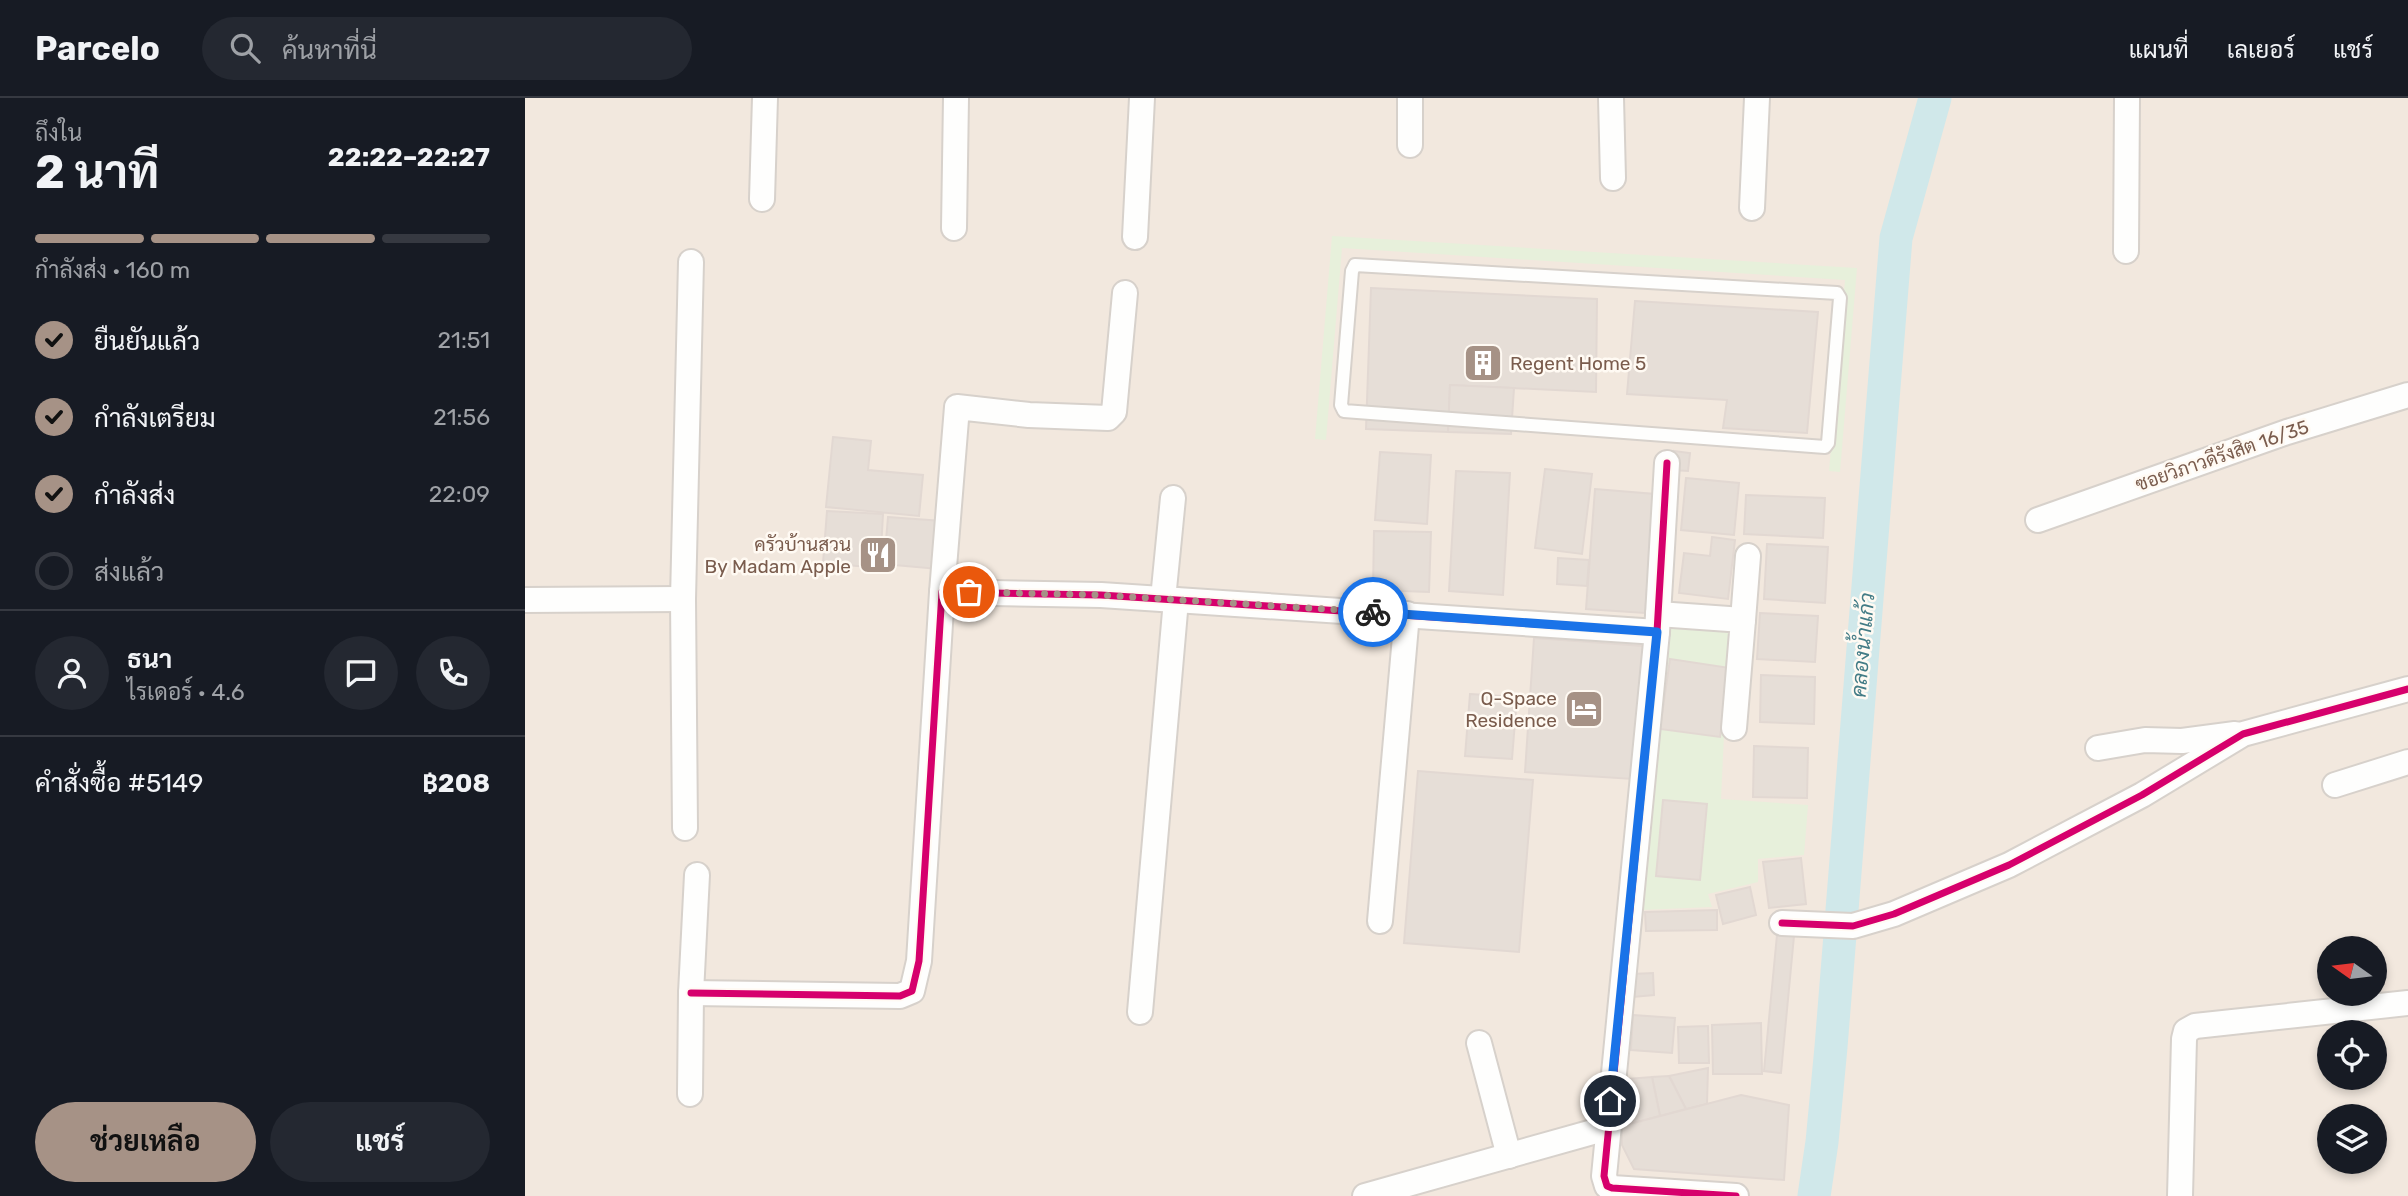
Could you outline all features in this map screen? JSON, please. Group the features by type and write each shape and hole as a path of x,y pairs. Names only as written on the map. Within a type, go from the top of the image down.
{"street":[{"path":"762,199 765,98"},
{"path":"954,228 956,98"},
{"path":"1135,237 1142,98"},
{"path":"1410,145 1411,98"},
{"path":"1611,98 1613,178"},
{"path":"1752,208 1756,98"},
{"path":"2126,251 2127,98"},
{"path":"685,828 683,599 691,262"},
{"path":"691,993 900,996 912,991 919,961 957,407 1029,415 1108,418 1114,412 1125,293"},
{"name":"ซอยวิภาวดีรังสิต 16/35","path":"2038,520 2287,432 2408,395"},
{"path":"1667,463 1658,623 1642,726 1604,1176 1607,1186 1612,1188 1736,1196"},
{"path":"1139,1012 1170,599 1173,498"},
{"path":"1734,728 1748,556"},
{"path":"943,592 1170,599 1407,614 1658,623 1743,620"},
{"path":"525,600 683,599"},
{"path":"1380,921 1407,614"},
{"path":"2098,748 2145,740 2182,741 2243,734 2408,689"},
{"path":"1782,923 1853,926 1894,914 2009,864 2142,795 2243,734"},
{"path":"2335,785 2408,762"},
{"path":"690,1094 691,993 697,875"},
{"path":"2180,1196 2183,1039 2186,1031 2195,1026 2408,1003"},
{"path":"1479,1043 1509,1156"},
{"path":"1365,1196 1607,1128"}],"lane":[{"path":"1355,265 1839,294 1829,430 1825,447 1669,435 1344,411 1342,405 1353,268 1355,265"},
{"path":"1667,463 1669,435"}],"shaded area":[{"path":"525,98 2408,98 2408,1196 525,1196"}],"green space":[{"path":"1332,236 1857,268 1840,472 1829,471 1845,280 1342,248 1326,440 1315,439"},
{"path":"1666,624 1729,628 1721,799 1808,805 1804,855 1758,859 1758,882 1708,894 1712,907 1641,910"}],"building":[{"name":"Regent Home 5","path":"1371,288 1597,299 1596,392 1450,385 1448,432 1366,429"},
{"name":"Regent Home 5","path":"1635,301 1818,312 1807,433 1723,428 1727,400 1627,394"},
{"path":"1450,385 1514,388 1511,434 1448,432"},
{"path":"833,437 871,441 868,470 923,475 919,516 826,507"},
{"path":"1674,451 1690,453 1688,471 1673,470"},
{"path":"1380,452 1431,455 1427,524 1375,520"},
{"path":"1545,469 1592,474 1582,554 1535,548"},
{"path":"1456,471 1510,473 1503,595 1449,591"},
{"path":"1686,478 1739,483 1734,535 1681,530"},
{"path":"1595,489 1655,494 1645,613 1586,609"},
{"path":"1746,495 1825,498 1823,538 1744,534"},
{"path":"827,511 883,514 880,568 823,563"},
{"path":"888,517 942,521 938,569 884,564"},
{"path":"1374,531 1431,532 1429,592 1373,590"},
{"path":"1712,537 1735,540 1728,599 1679,593 1684,553 1710,556"},
{"path":"1767,544 1828,547 1825,603 1764,599"},
{"path":"1558,558 1589,560 1587,586 1557,584"},
{"path":"1760,613 1818,616 1815,662 1757,659"},
{"name":"Q-Space Residence","path":"1534,638 1643,646 1633,779 1525,772"},
{"path":"1670,659 1730,668 1720,737 1660,729"},
{"path":"1761,675 1815,677 1814,724 1760,722"},
{"path":"1470,694 1517,697 1512,759 1465,756"},
{"path":"1754,746 1808,748 1807,798 1753,797"},
{"path":"1418,771 1533,780 1519,952 1404,943"},
{"path":"1663,800 1707,804 1700,880 1656,876"},
{"path":"1801,858 1806,904 1769,908 1763,862"},
{"path":"1750,887 1756,915 1723,924 1716,895"},
{"path":"1717,910 1717,930 1646,931 1645,912"},
{"path":"1777,935 1794,936 1781,1073 1764,1071"},
{"path":"1653,973 1654,995 1633,997 1632,974"},
{"path":"1633,1015 1675,1018 1672,1053 1631,1050"},
{"path":"1761,1023 1762,1074 1713,1074 1712,1025"},
{"path":"1708,1026 1709,1063 1679,1063 1678,1027"},
{"path":"1708,1068 1707,1104 1686,1109 1669,1076"},
{"path":"1669,1076 1686,1109 1660,1116 1652,1077"},
{"path":"1652,1077 1660,1116 1622,1126 1627,1079"},
{"path":"1741,1095 1789,1105 1784,1180 1634,1169 1622,1145 1622,1126"}],"waterway":[{"name":"คลองน้ำแก้ว","path":"1814,1196 1831,1047 1896,238 1935,98"}],"cycle path":[{"path":"1667,463 1657,632 1604,1176 1607,1186 1612,1188 1736,1196"},
{"path":"691,993 900,996 912,991 919,961 942,592 1101,595 1657,632"},
{"path":"1782,923 1853,926 1894,914 2009,865 2142,795 2243,734 2408,689"}],"way so far":[{"path":"969,592 1101,595 1373,612"}],"place":[{"name":"Regent Home 5","path":"1483,363"},
{"name":"ครัวบ้านสวน By Madam Apple","path":"878,555"},
{"name":"Q-Space Residence","path":"1584,709"}],"route":[{"path":"1373,612 1657,632 1610,1101"}]}
